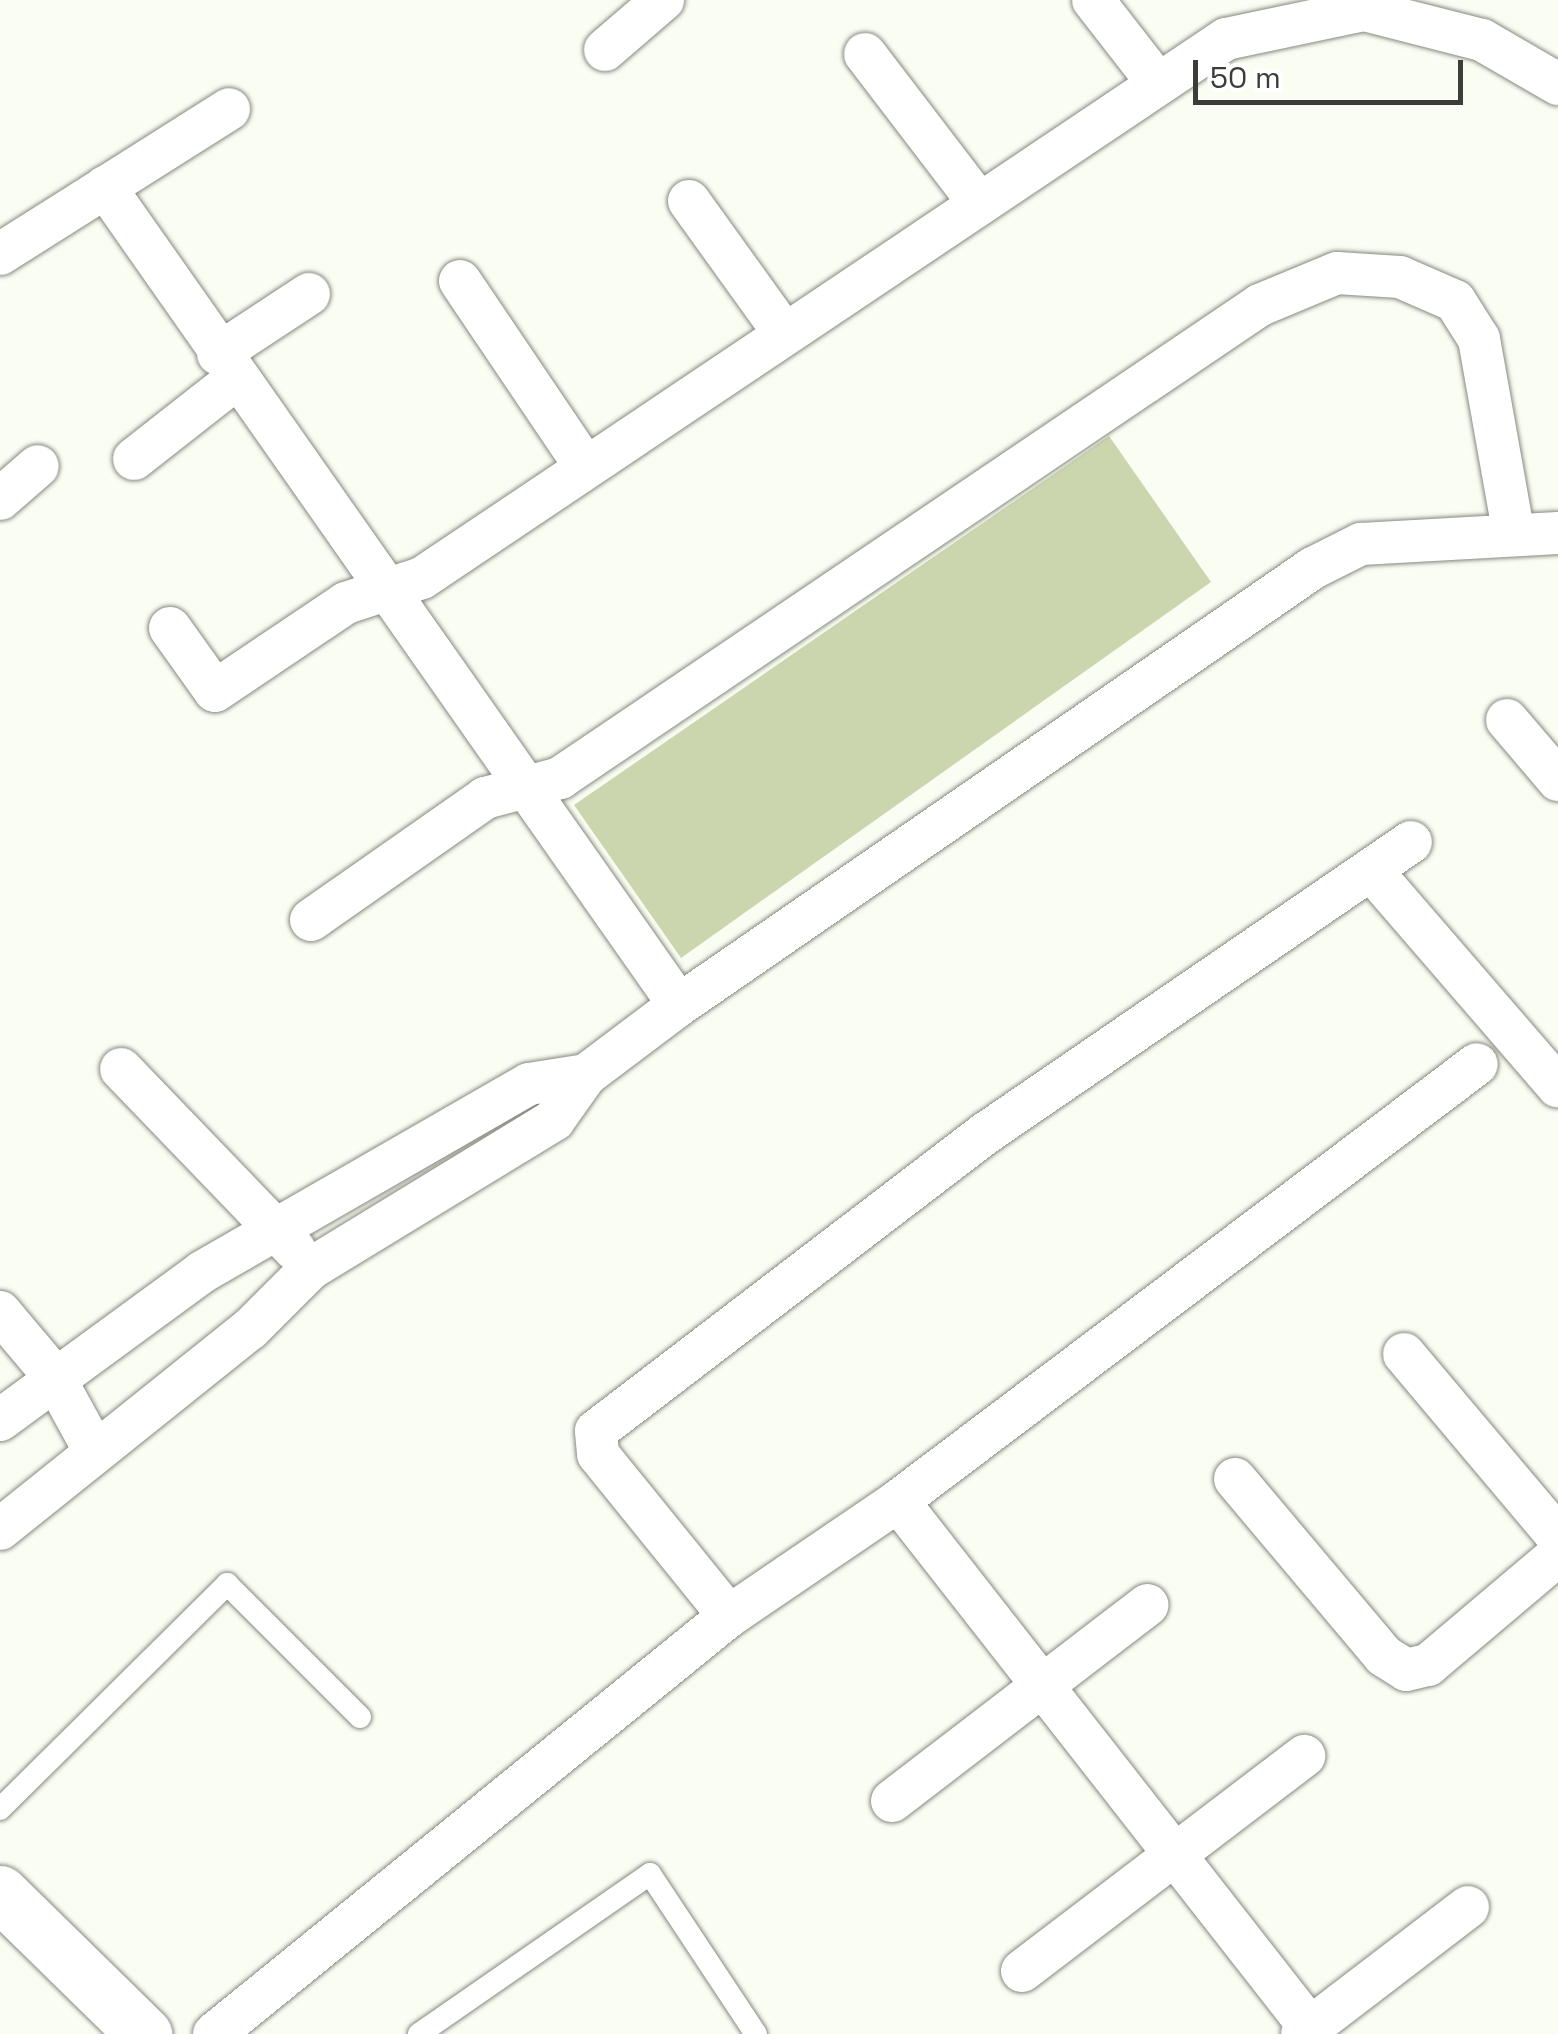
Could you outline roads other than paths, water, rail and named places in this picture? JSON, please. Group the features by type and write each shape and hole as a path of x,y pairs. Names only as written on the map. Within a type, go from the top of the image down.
{"main road":[{"path":"0,1893 144,2034"}],"street":[{"path":"605,50 663,0"},
{"path":"1093,0 1156,81"},
{"path":"170,628 214,691 346,603 422,578 1156,81 1226,39 1366,5 1482,40 1558,84"},
{"path":"865,54 978,202"},
{"path":"0,254 228,109"},
{"path":"105,187 381,592 679,1006"},
{"path":"689,202 784,333"},
{"path":"312,920 485,798 560,778 1260,305 1337,274 1400,277 1455,302 1479,339 1514,534"},
{"path":"460,281 586,468"},
{"path":"134,460 227,366 309,294"},
{"path":"0,499 38,466"},
{"path":"0,1529 93,1448 250,1329 310,1270 554,1120 586,1075 679,1006 1312,568 1361,544 1558,532"},
{"path":"1507,720 1558,780"},
{"path":"729,1616 598,1454 596,1431 986,1133 1411,842"},
{"path":"1371,870 1558,1087"},
{"path":"214,2034 729,1616 898,1501 1477,1064"},
{"path":"120,1069 280,1230 310,1270"},
{"path":"0,1420 52,1375 280,1230 529,1084 586,1075"},
{"path":"0,1312 52,1375 93,1448"},
{"path":"1404,1354 1558,1537"},
{"path":"1235,1479 1384,1656 1406,1670 1428,1664 1558,1555"},
{"path":"898,1501 1309,2032 1468,1907"},
{"path":"892,1802 1147,1605"},
{"path":"1022,1971 1304,1756"}],"lane":[{"path":"0,1809 227,1584 360,1717"},
{"path":"419,2034 650,1874 756,2034"}]}
